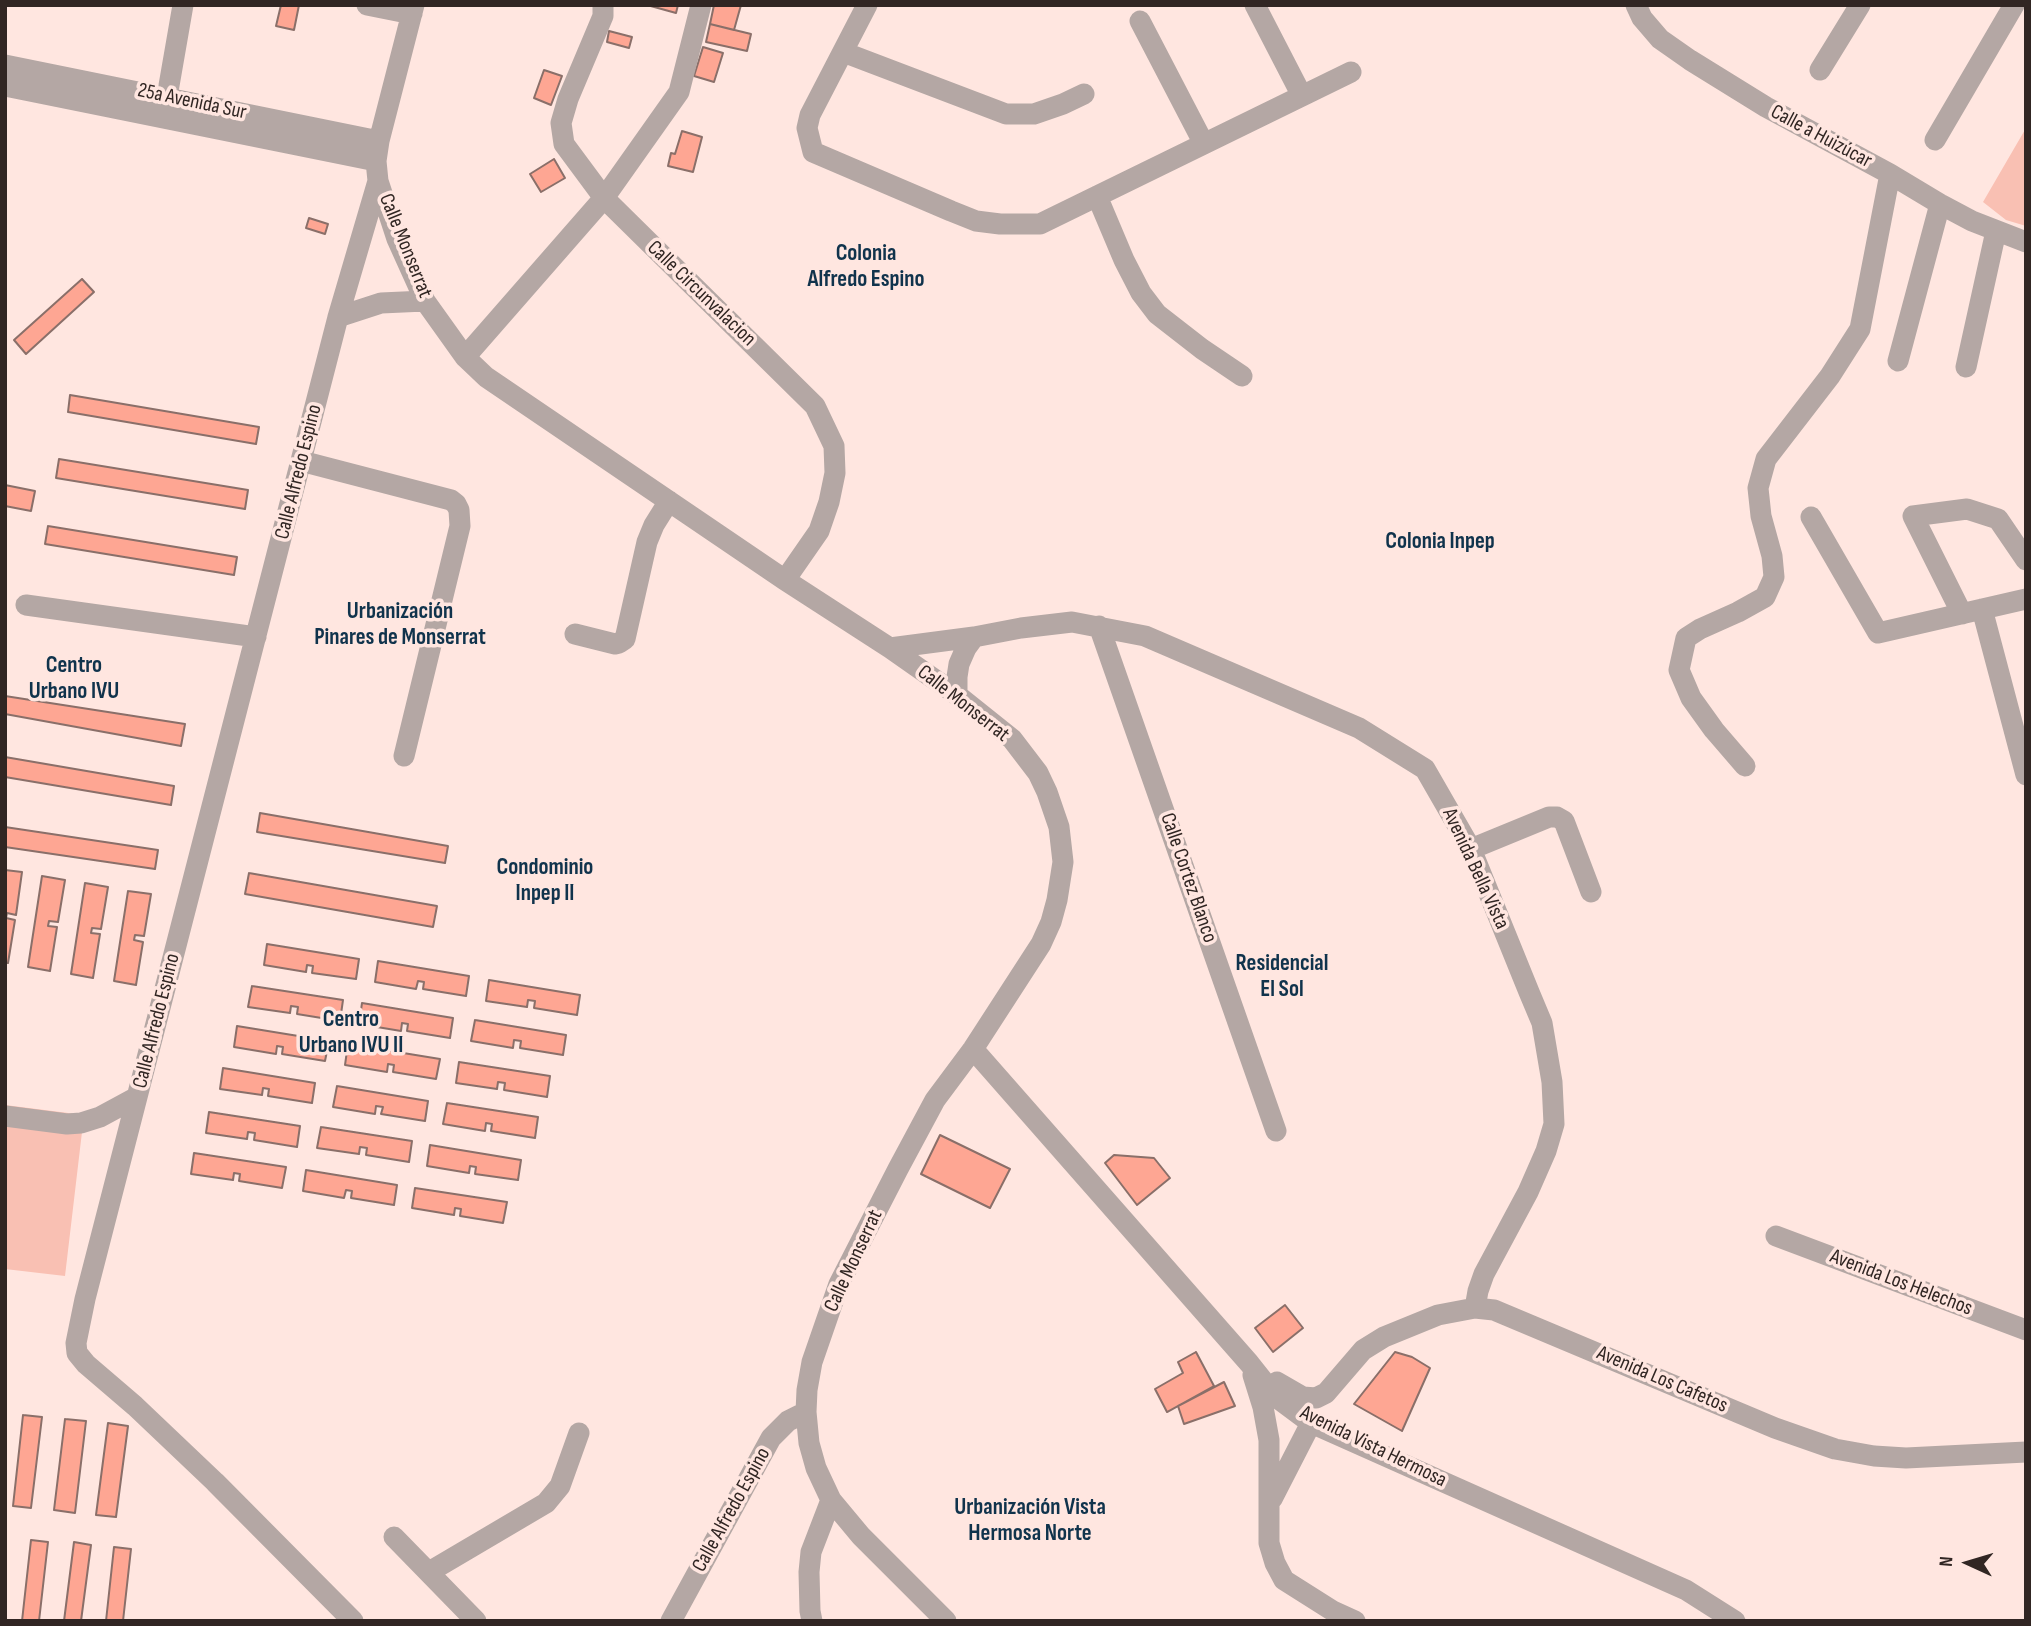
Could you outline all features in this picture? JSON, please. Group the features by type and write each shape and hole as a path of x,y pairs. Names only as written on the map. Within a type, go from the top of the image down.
{"street":[{"path":"167,97 183,5"},
{"path":"367,5 413,10 378,161"},
{"name":"Calle Circunvalacion","path":"604,5 603,16 568,99 561,123 564,144 604,198 815,406 834,446 835,473 829,502 818,531 785,580"},
{"path":"465,357 604,198 679,92 701,5"},
{"path":"867,5 810,115 807,128 813,152 976,221 1040,224 1351,72"},
{"path":"1255,5 1302,96"},
{"name":"Calle a Huizúcar","path":"1636,5 1642,18 1660,39 1690,61 1766,107 1940,204 2026,242"},
{"path":"1820,70 1860,5"},
{"path":"1935,140 2014,5"},
{"path":"1140,21 1204,144"},
{"path":"843,52 1006,114 1034,114 1083,94"},
{"name":"25a Avenida Sur","path":"5,65 167,97 378,161"},
{"name":"25a Avenida Sur","path":"5,86 378,161"},
{"name":"Calle Monserrat","path":"378,161 397,239 425,301 465,357 486,377 957,695 1012,739 1038,773 1047,792 1059,827 1063,862 1057,900 1041,944 973,1049 935,1100 898,1169 839,1284 812,1362 807,1390 806,1412 812,1454 831,1500 861,1535 946,1621"},
{"name":"Calle Alfredo Espino","path":"353,1621 215,1482 86,1364 78,1353 76,1336 378,161"},
{"path":"1745,766 1691,698 1679,670 1686,638 1765,597 1774,577 1758,488 1766,459 1830,376 1860,329 1890,174"},
{"path":"1097,196 1124,260 1141,293 1157,314 1242,376"},
{"path":"1898,361 1940,204"},
{"path":"1966,367 1996,231"},
{"path":"338,317 381,303 425,301"},
{"path":"302,461 451,500 459,510 460,526 404,756"},
{"path":"575,634 615,644 625,639 647,542 669,501"},
{"path":"2026,560 1998,519 1967,509 1913,516 1972,611 2026,775"},
{"path":"1811,517 1878,633 2026,599"},
{"path":"26,605 256,637"},
{"name":"Avenida Bella Vista","path":"890,648 1072,622 1145,636 1359,728 1425,769 1471,849 1542,1023 1550,1063 1554,1106 1551,1138 1544,1159 1484,1274 1475,1308"},
{"name":"Calle Cortez Blanco","path":"1098,626 1276,1131"},
{"path":"957,695 959,664 974,637"},
{"path":"1471,849 1549,817 1557,817 1564,821 1591,892"},
{"name":"Avenida Vista Hermosa","path":"973,1049 1250,1363 1276,1397 1311,1423 1686,1590 1728,1618"},
{"path":"5,1116 67,1124 81,1123 100,1117 137,1097"},
{"name":"Avenida Los Helechos","path":"1776,1236 2026,1330"},
{"name":"Avenida Los Cafetos","path":"1326,1393 1363,1350 1384,1337 1438,1315 1475,1308 1494,1310 1785,1432 1835,1450 1891,1458 2026,1452"},
{"path":"1250,1363 1303,1397 1316,1398 1326,1393"},
{"path":"1250,1363 1269,1440 1269,1543 1275,1563 1284,1580 1333,1611 1355,1621"},
{"path":"1326,1393 1325,1405 1329,1419 1376,1452"},
{"name":"Calle Alfredo Espino","path":"671,1621 764,1450 781,1427 806,1412"},
{"path":"1269,1504 1311,1423"},
{"path":"429,1572 546,1503 560,1486 579,1433"},
{"path":"812,1621 809,1572 811,1552 831,1500"},
{"path":"394,1537 475,1621"}],"shaded area":[{"path":"2026,128 2026,226 2006,220 1983,202"},
{"path":"5,1105 84,1115 65,1276 5,1269"}],"building":[{"path":"281,5 299,5 294,30 276,26"},
{"path":"647,5 678,5 676,13"},
{"path":"714,5 741,5 734,30 710,24"},
{"path":"710,24 751,34 747,51 706,42"},
{"path":"609,31 632,37 629,48 607,42"},
{"path":"703,47 723,53 714,82 694,76"},
{"path":"544,70 562,76 551,105 534,98"},
{"path":"682,131 702,137 693,172 668,166"},
{"path":"554,159 565,178 541,192 530,174"},
{"path":"309,218 328,224 325,234 306,228"},
{"path":"82,279 94,292 26,354 14,340"},
{"path":"70,395 259,427 256,444 68,412"},
{"path":"59,459 248,490 245,509 56,478"},
{"path":"5,485 35,491 31,511 5,506"},
{"path":"48,526 237,557 234,575 45,544"},
{"path":"5,696 185,724 181,746 5,714"},
{"path":"5,757 174,786 171,805 5,777"},
{"path":"260,813 448,846 445,863 257,832"},
{"path":"5,827 158,850 155,869 5,847"},
{"path":"5,870 22,872 16,915 7,913 6,918 15,920 8,963 5,963"},
{"path":"249,873 437,906 433,927 245,894"},
{"path":"42,876 65,880 58,922 49,921 48,926 57,927 50,971 28,967"},
{"path":"85,883 108,887 101,929 92,928 91,933 100,934 93,978 71,974"},
{"path":"128,891 151,894 144,936 135,935 134,940 143,942 136,985 114,981"},
{"path":"267,944 359,959 356,979 312,973 313,966 307,965 306,972 264,965"},
{"path":"378,961 469,976 466,996 423,989 424,982 418,981 416,989 375,982"},
{"path":"489,980 580,995 577,1015 534,1008 535,1001 528,1000 527,1007 486,1001"},
{"path":"252,986 343,1000 340,1021 297,1014 298,1007 291,1006 290,1013 248,1007"},
{"path":"362,1003 453,1018 450,1038 407,1031 408,1024 402,1023 401,1031 359,1024"},
{"path":"475,1020 566,1035 563,1055 520,1048 521,1041 514,1040 513,1048 471,1041"},
{"path":"237,1026 329,1041 325,1061 282,1054 283,1047 277,1046 276,1054 234,1047"},
{"path":"348,1044 440,1059 436,1079 393,1072 394,1065 388,1064 387,1072 345,1065"},
{"path":"459,1062 550,1076 547,1097 504,1090 505,1083 498,1082 497,1089 456,1083"},
{"path":"223,1068 315,1083 312,1103 268,1096 269,1089 263,1088 262,1095 220,1089"},
{"path":"337,1086 428,1101 425,1121 381,1114 383,1107 376,1106 375,1114 333,1107"},
{"path":"447,1103 538,1117 535,1138 491,1131 492,1124 486,1123 485,1131 443,1124"},
{"path":"209,1112 300,1126 297,1147 254,1140 255,1133 248,1132 247,1139 206,1133"},
{"path":"321,1127 412,1141 409,1162 366,1155 367,1148 360,1147 359,1154 317,1148"},
{"path":"940,1135 1010,1169 990,1208 921,1174"},
{"path":"430,1145 521,1160 518,1180 475,1174 476,1167 470,1166 469,1173 427,1166"},
{"path":"194,1153 286,1167 282,1188 239,1181 240,1174 234,1173 233,1180 191,1174"},
{"path":"1114,1155 1154,1158 1170,1178 1137,1205 1105,1163"},
{"path":"306,1170 397,1185 394,1205 351,1198 352,1191 346,1190 344,1198 303,1191"},
{"path":"415,1188 507,1202 503,1223 460,1216 461,1209 455,1208 454,1215 412,1208"},
{"path":"1285,1305 1303,1328 1273,1352 1255,1328"},
{"path":"1196,1352 1214,1386 1167,1412 1155,1389 1183,1373 1178,1362"},
{"path":"1395,1352 1412,1357 1430,1368 1402,1431 1354,1404"},
{"path":"1224,1382 1235,1406 1184,1424 1178,1406"},
{"path":"23,1415 42,1417 31,1508 13,1506"},
{"path":"65,1419 86,1421 75,1513 54,1510"},
{"path":"108,1423 128,1426 116,1517 96,1515"},
{"path":"31,1540 48,1542 39,1621 22,1621"},
{"path":"74,1542 91,1545 81,1621 64,1621"},
{"path":"114,1547 131,1549 123,1621 106,1621"}],"district":[{"name":"Colonia Alfredo Espino","path":"866,267"},
{"name":"Colonia Inpep","path":"1440,542"},
{"name":"Urbanización Pinares de Monserrat","path":"400,625"},
{"name":"Centro Urbano IVU","path":"74,679"},
{"name":"Condominio Inpep II","path":"545,881"},
{"name":"Residencial El Sol","path":"1282,977"},
{"name":"Centro Urbano IVU II","path":"351,1033"},
{"name":"Urbanización Vista Hermosa Norte","path":"1030,1521"}]}
